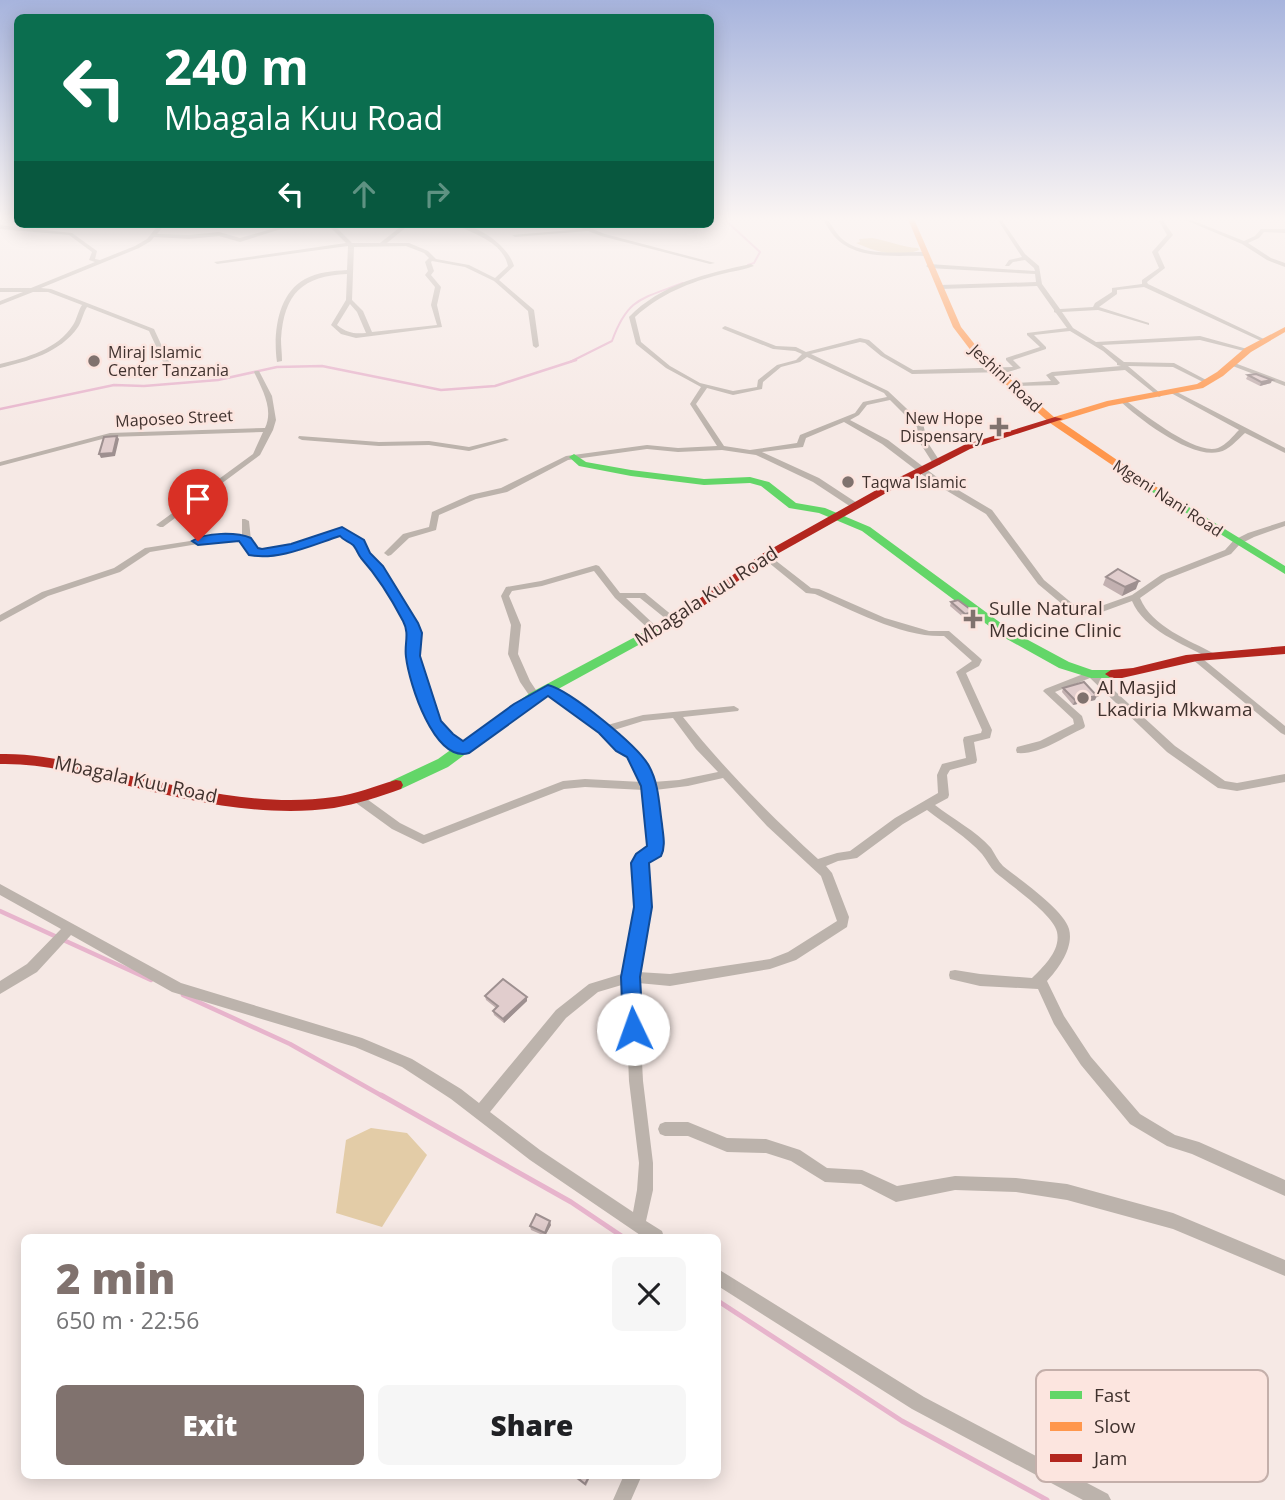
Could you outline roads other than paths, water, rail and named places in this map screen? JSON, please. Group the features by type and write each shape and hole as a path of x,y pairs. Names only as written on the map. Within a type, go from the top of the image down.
{"street":[{"path":"0,290 20,289"},
{"path":"0,303 37,289"},
{"path":"43,289 152,330 169,368"},
{"path":"279,361 278,336 285,306 295,289"},
{"path":"349,289 349,300 334,327 350,336 440,326 434,305 436,289"},
{"path":"506,289 531,310 536,346"},
{"path":"678,289 645,305 632,317 636,339 645,350 684,377 733,393 760,388 760,381 779,366 798,361 806,354 863,340 910,372 998,372 1018,368 1008,359 1044,349 1029,334 1071,329"},
{"name":"Jeshini Road","path":"941,289 962,336 981,358 1053,421"},
{"path":"1042,289 1071,329 1121,366 1166,394 1244,429 1285,451"},
{"path":"1098,308 1097,304 1115,293 1114,289"},
{"path":"1154,289 1263,340"},
{"path":"349,300 360,311 370,335"},
{"path":"0,366 26,359 61,340 77,324 85,305"},
{"path":"1056,310 1082,312 1098,308 1147,324"},
{"path":"725,328 775,348 795,348 884,391 920,426 924,443 937,463"},
{"path":"1014,385 1057,383 1049,375 1052,374 1121,366 1173,365 1207,382 1248,349 1285,329"},
{"path":"1094,344 1200,338 1248,349"},
{"path":"1232,363 1285,384"},
{"path":"160,525 256,455 272,420 269,396 257,372"},
{"name":"Mbagala Kuu Road","path":"0,759 26,757 77,765 139,783 261,805 332,804 406,782 464,749 542,693 674,621 766,556 854,505 967,447 1123,401 1166,394 1207,382"},
{"path":"705,386 693,404 722,448"},
{"path":"388,553 405,536 433,528 435,514 473,497 502,491 547,466 574,457 647,447 668,450 722,448 750,451 800,445 803,438 857,414 865,403 892,398"},
{"path":"1123,401 1185,443 1200,450 1220,449 1244,429"},
{"path":"843,419 886,442 922,471 989,512 1041,582 1074,611 1092,611 1135,597 1164,577 1228,552 1237,542 1285,523"},
{"name":"Mgeni Nani Road","path":"1053,421 1285,571"},
{"name":"Maposeo Street","path":"0,464 110,435 269,430"},
{"path":"302,438 379,444 429,443 469,449 505,440"},
{"path":"750,451 816,480 854,505"},
{"path":"574,457 583,464 627,472 696,481 758,482 775,490 793,506 837,515 866,529 908,558 1010,635 1064,665 1091,674 1128,674 1195,657 1245,656 1285,650"},
{"path":"246,522 247,540 253,552 262,553 293,547 342,531 349,539 359,543 377,566 414,628 413,656 434,723 441,733 464,749"},
{"path":"0,619 45,594 117,570 148,550 216,539 247,540"},
{"path":"766,556 809,591 816,591 882,620 925,633 946,633 977,658 976,664 961,674 976,701 987,732 968,740 972,760 946,767 942,775 944,795 899,821 855,854 818,863"},
{"path":"638,1225 645,1190 646,1163 636,1081 631,977 643,907 640,861 655,850 649,786 634,755 605,729 525,682 513,654 516,625 505,596 506,591 594,568 603,573 618,596 655,630"},
{"path":"618,596 642,595 674,621"},
{"path":"1135,597 1140,609 1160,626 1212,656"},
{"path":"1195,657 1285,731"},
{"path":"1021,750 1038,748 1053,737 1080,726 1078,718 1048,691 1091,674"},
{"path":"1091,674 1171,749 1222,785 1237,787 1285,778"},
{"path":"605,729 633,720 734,709"},
{"path":"480,1113 561,1014 577,999 601,985 631,977 670,980 707,976 781,962 844,920 831,880 818,863 771,823 725,774 675,714"},
{"path":"356,797 396,826 424,840 563,785 587,782 649,786 692,782 725,774"},
{"path":"926,804 981,846 996,866 1047,908 1063,928 1065,945 1040,980 1031,985 955,975"},
{"path":"0,888 177,988 357,1042 407,1063 480,1113 535,1156 652,1234"},
{"path":"0,988 32,968 69,929"},
{"path":"1040,980 1059,1020 1086,1061 1135,1119 1172,1141 1194,1147 1285,1188"},
{"path":"665,1129 688,1129 727,1145 766,1146 795,1155 825,1175 862,1177 896,1194 955,1183 1016,1185 1067,1192 1173,1222 1285,1268"},
{"path":"721,1279 918,1403 1036,1465"},
{"path":"622,1500 631,1479"},
{"path":"1068,1482 1102,1500"}],"waterway":[{"path":"570,362 612,341 631,308 647,297 668,289"},
{"path":"570,362 576,360"},
{"path":"0,409 114,385 144,386 218,380 277,367 322,366 441,390 495,386 570,362"},
{"path":"0,911 151,980"},
{"path":"183,995 290,1044 384,1097"},
{"path":"381,1095 571,1202 619,1234"},
{"path":"721,1303 902,1421 1047,1500"}],"place":[{"name":"Miraj Islamic Center Tanzania","path":"94,361"},
{"name":"New Hope Dispensary","path":"999,427"},
{"name":"Taqwa Islamic","path":"848,482"},
{"name":"Sulle Natural Medicine Clinic","path":"973,619"},
{"name":"Al Masjid Lkadiria Mkwama","path":"1083,698"}]}
